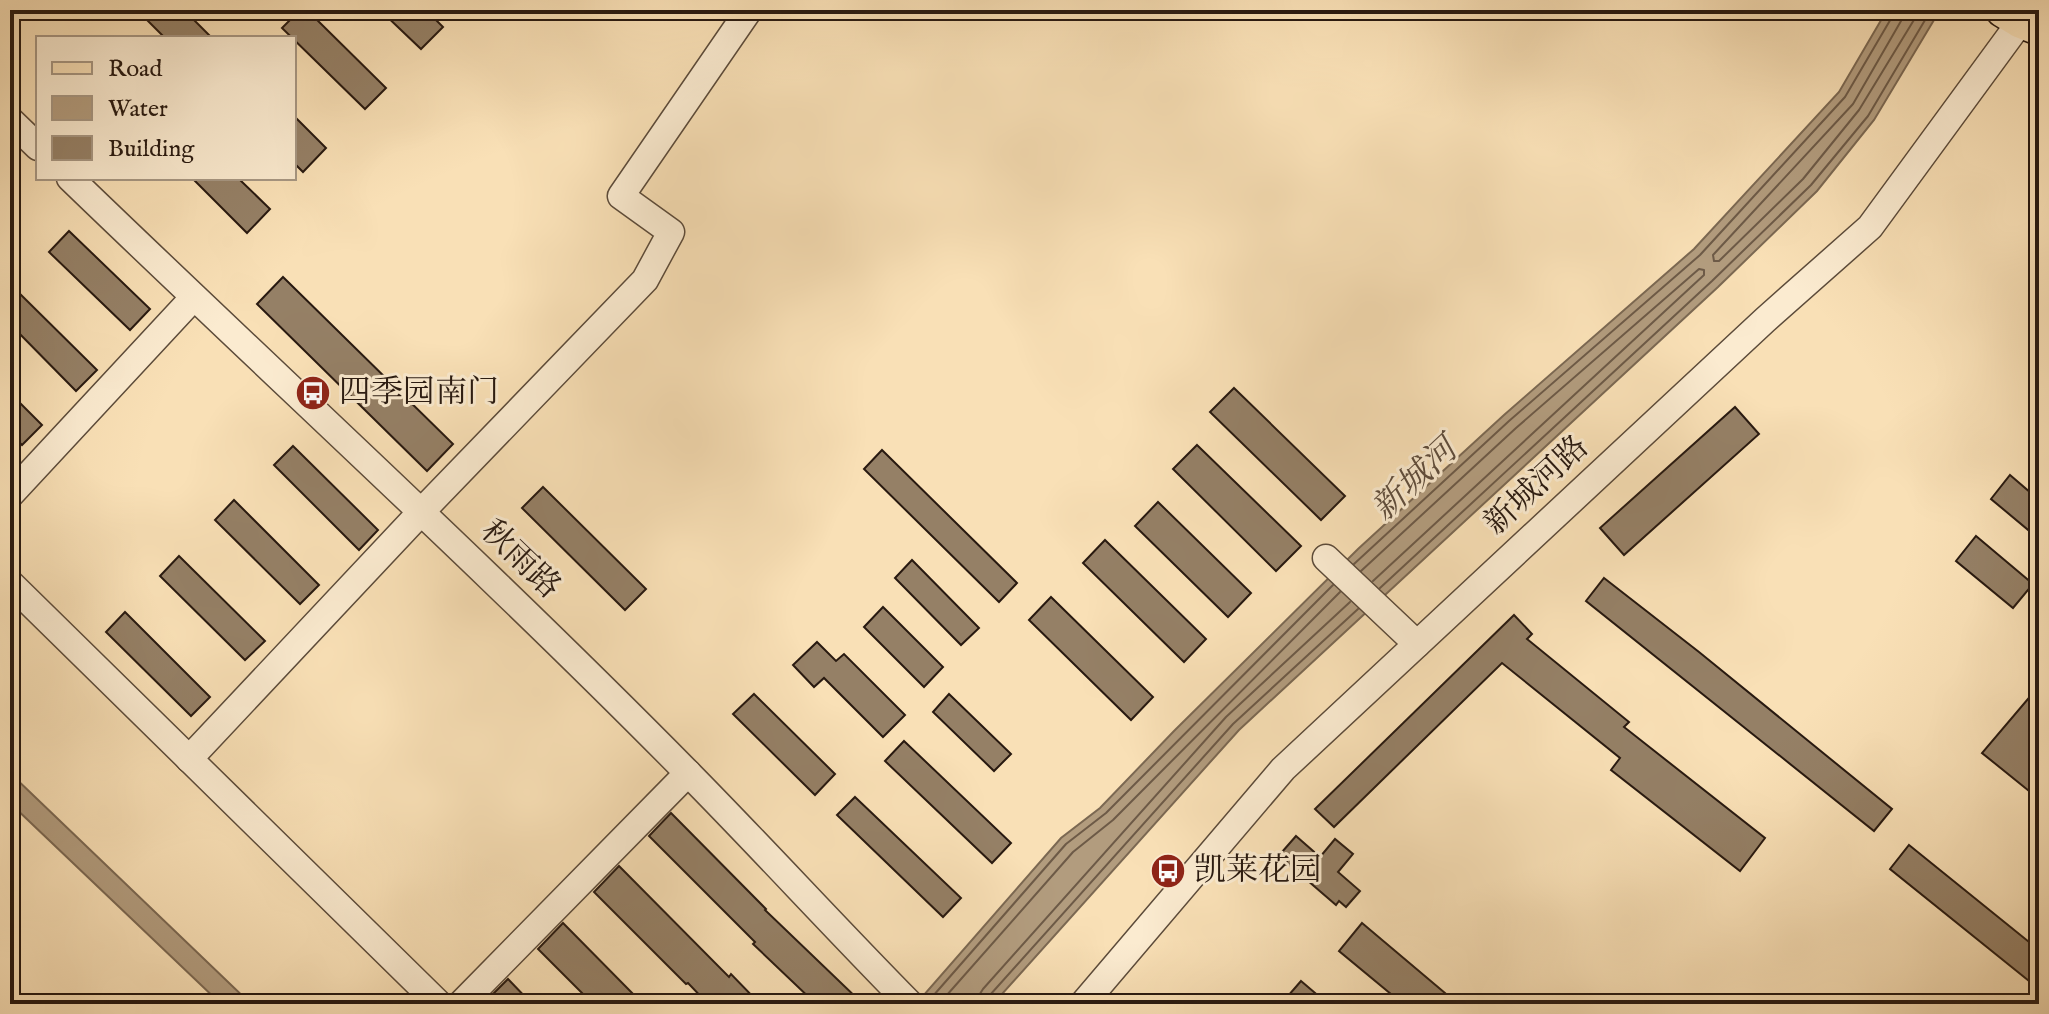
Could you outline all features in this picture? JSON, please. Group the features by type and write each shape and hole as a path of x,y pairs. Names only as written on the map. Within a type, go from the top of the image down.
{"street":[{"path":"189,759 645,280 671,232 621,196 749,10"},
{"name":"新城河路","path":"1083,1004 1283,769 1765,320 1870,227 2022,17"},
{"path":"10,120 36,145"},
{"name":"秋雨路","path":"72,180 422,511 688,773 910,1004"},
{"path":"10,495 194,297"},
{"path":"1326,558 1417,644"},
{"path":"10,583 439,1004"},
{"path":"461,1004 688,773"}],"water":[{"path":"1887,10 1940,10 1874,120 1817,191 1718,287 1239,730 993,1004 916,1004 1061,838 1100,808 1358,549 1504,415 1694,249 1839,92"},
{"path":"10,773 251,1004 221,1004 10,803"}],"building":[{"path":"137,10 184,10 210,36 163,36"},
{"path":"300,10 307,10 386,88 365,109 296,42 296,36 290,36 282,28"},
{"path":"380,10 426,10 443,27 421,49"},
{"path":"296,118 326,148 303,172 296,165"},
{"path":"194,180 240,180 270,209 247,233"},
{"path":"69,231 150,309 130,330 49,252"},
{"path":"283,277 453,444 427,471 257,304"},
{"path":"10,284 97,370 76,391 10,324"},
{"path":"1234,388 1345,496 1321,520 1210,412"},
{"path":"10,393 42,425 22,445 10,433"},
{"path":"1735,407 1759,434 1624,555 1600,528"},
{"path":"1197,445 1301,546 1276,571 1173,469"},
{"path":"293,446 378,530 359,550 274,465"},
{"path":"882,450 1017,583 999,602 864,469"},
{"path":"2010,475 2039,500 2039,539 1991,499"},
{"path":"543,487 646,589 625,610 522,508"},
{"path":"234,500 319,585 300,604 215,520"},
{"path":"1158,502 1251,593 1228,617 1135,526"},
{"path":"1976,536 2033,584 2013,608 1956,561"},
{"path":"1105,540 1206,639 1184,662 1083,563"},
{"path":"179,556 265,641 245,660 160,576"},
{"path":"912,560 979,628 961,645 895,578"},
{"path":"1604,578 1892,809 1874,831 1586,601"},
{"path":"1051,597 1153,697 1131,720 1029,620"},
{"path":"883,607 943,667 924,687 864,627"},
{"path":"125,612 210,697 191,716 106,632"},
{"path":"1514,615 1532,634 1527,639 1629,722 1624,727 1765,838 1740,871 1611,770 1620,758 1502,663 1334,827 1315,809"},
{"path":"817,642 836,661 844,654 905,715 883,737 824,678 814,687 793,665"},
{"path":"2039,686 2039,799 1982,753"},
{"path":"754,694 835,774 815,795 733,714"},
{"path":"949,694 1011,754 994,771 933,712"},
{"path":"904,741 1011,843 992,863 885,761"},
{"path":"855,797 961,898 943,917 837,815"},
{"path":"671,813 765,910 863,1004 816,1004 753,944 755,942 649,836"},
{"path":"1296,836 1320,857 1335,839 1353,854 1338,872 1360,891 1346,907 1339,901 1336,905 1286,862 1289,859 1282,852"},
{"path":"1909,845 2039,950 2039,989 1890,869"},
{"path":"619,866 760,1004 708,1004 686,984 594,892"},
{"path":"563,923 643,1004 593,1004 538,949"},
{"path":"1362,923 1458,1004 1403,1004 1339,951"},
{"path":"508,979 532,1004 483,1004"},
{"path":"1301,981 1328,1004 1281,1004"}],"place":[{"name":"四季园南门","path":"313,393"},
{"name":"凯莱花园","path":"1168,871"}],"water label":[{"name":"新城河","path":"1415,480"}]}
